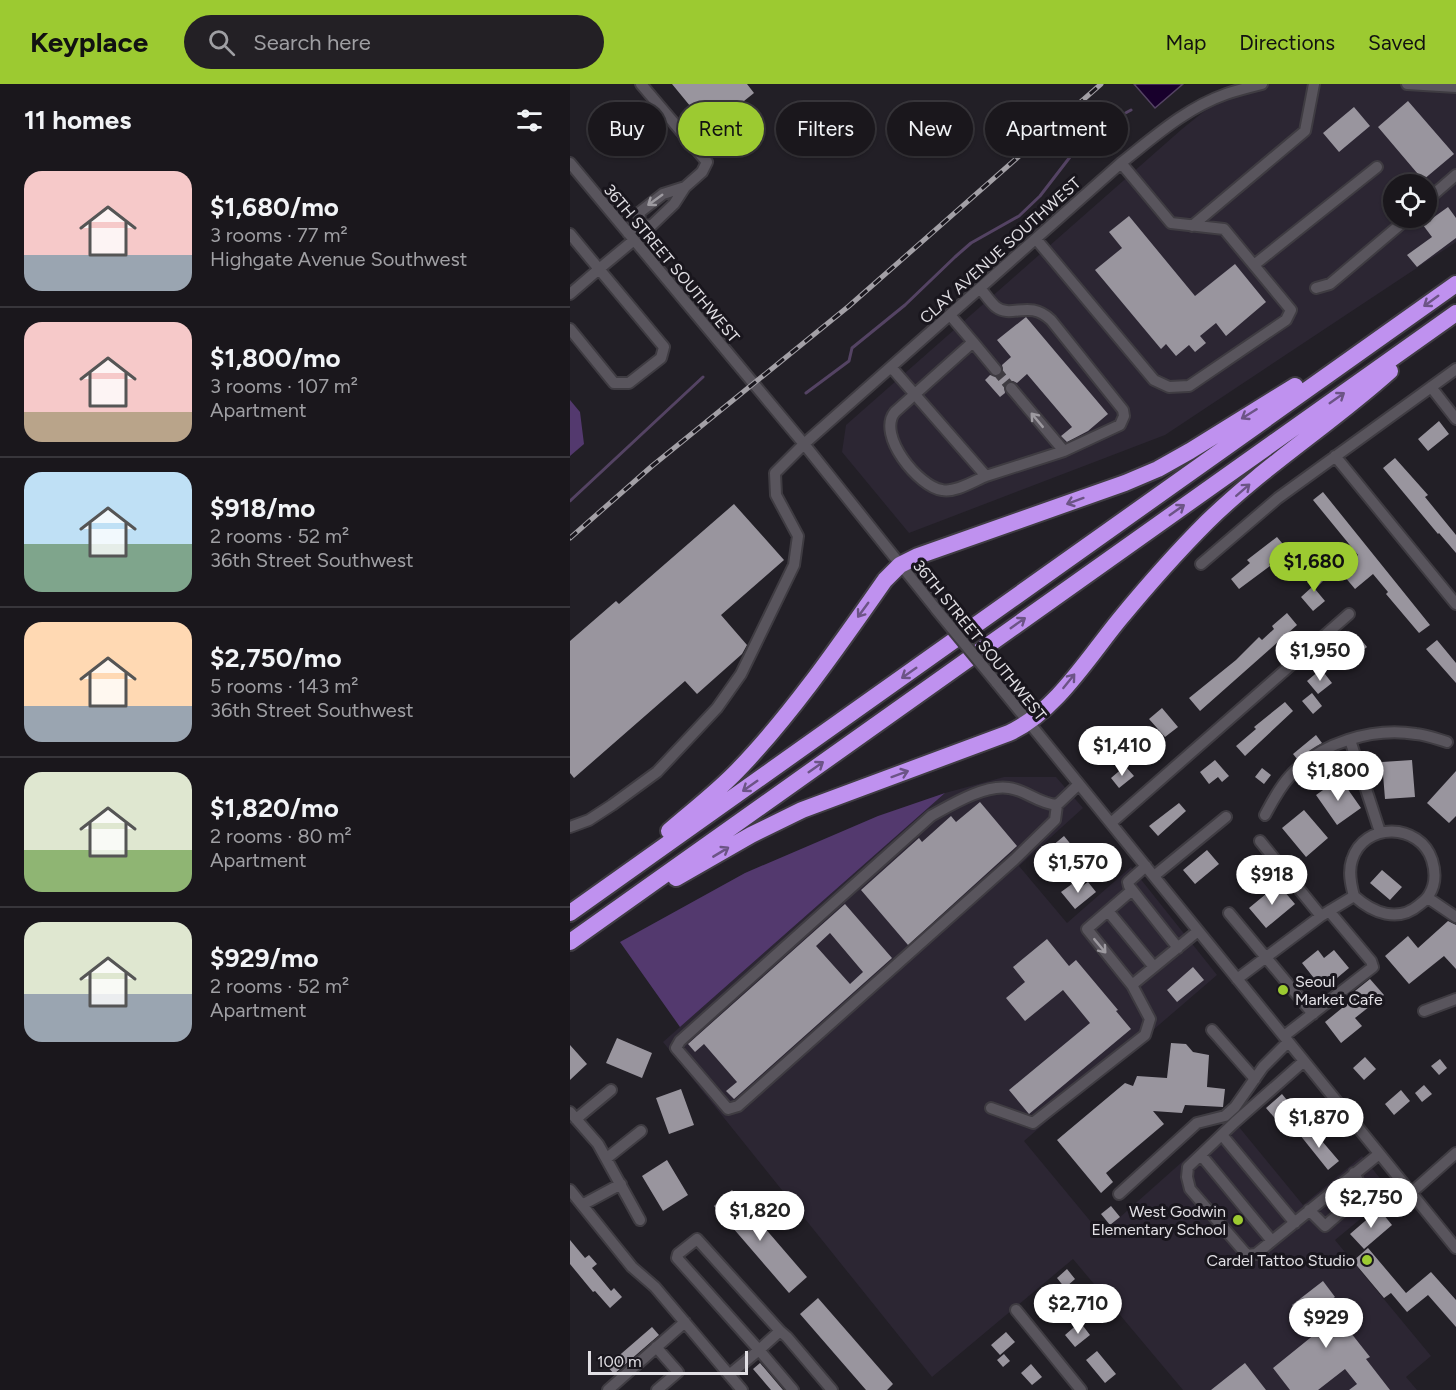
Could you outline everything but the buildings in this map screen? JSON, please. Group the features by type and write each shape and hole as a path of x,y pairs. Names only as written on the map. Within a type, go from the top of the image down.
{"highway":[{"path":"570,913 1456,284"},
{"path":"598,922 765,827 802,810 1009,733 1029,723 1062,690 1137,597 1209,520 1260,475 1365,393 1456,313"},
{"path":"570,942 1456,313"},
{"path":"588,900 717,791 739,769 787,713 885,580 900,565 918,556 1125,483 1158,469 1407,319"}],"street":[{"path":"639,224 651,225 674,204 685,187 702,172 706,162 641,84"},
{"name":"CLAY AVENUE SOUTHWEST","path":"570,827 589,820 612,806 657,772 717,708 741,674 794,565 798,536 776,495 775,472 1121,163 1172,122 1225,94 1262,84"},
{"path":"1192,226 1305,131 1314,84"},
{"path":"1407,84 1456,87"},
{"name":"36TH STREET SOUTHWEST","path":"570,163 804,444 1456,1248"},
{"path":"1036,239 1154,380 1169,387 1189,386 1286,320 1291,310 1224,229 1171,224 1121,163"},
{"path":"1254,265 1377,167"},
{"path":"1437,191 1456,175"},
{"path":"570,294 599,269 631,236 639,224 640,212 663,194 685,187"},
{"path":"1316,288 1330,284 1396,228"},
{"path":"570,234 664,347 661,358 629,383 614,383 570,329"},
{"path":"973,342 890,418 889,428 897,451 921,479 933,489 946,491 1064,451 1116,428 1124,420 1123,410 1045,314 1027,308 1004,310 995,306 980,288"},
{"path":"950,315 996,370"},
{"path":"891,367 986,476"},
{"path":"1201,564 1278,498 1456,369"},
{"path":"1431,387 1456,419"},
{"path":"1011,388 1064,451"},
{"path":"1335,456 1456,604"},
{"path":"1111,823 1349,614"},
{"path":"1265,815 1278,791 1290,776 1309,759 1332,746 1366,734 1392,732 1416,734 1447,742"},
{"path":"1350,740 1380,832"},
{"path":"1057,805 1044,804 1011,788 998,788 964,798 931,816 689,1033 676,1048 728,1109 738,1106 1014,860 1055,820 1057,805 1079,784"},
{"path":"1154,876 1226,817"},
{"path":"1396,831 1410,834 1430,853 1435,869 1435,882 1428,898 1403,915 1388,915 1364,905 1354,897 1350,879 1352,861 1357,849 1380,832 1396,831"},
{"path":"1119,1194 1197,1123 1225,1116 1235,1107 1286,1039 1312,1014 1373,967 1371,961 1325,914 1260,841"},
{"path":"1146,866 1128,882 1131,891 1178,948"},
{"path":"991,1108 1033,1123 1145,1035 1150,1018 1132,985 1088,930 1131,891"},
{"path":"1237,979 1325,914 1354,897"},
{"path":"1428,898 1456,917"},
{"path":"1108,911 1154,967"},
{"path":"1229,913 1312,1014"},
{"path":"1132,985 1198,931"},
{"path":"1424,1011 1456,999"},
{"path":"1212,1030 1255,1079"},
{"path":"1304,1062 1188,1167 1187,1177 1190,1189 1247,1256 1256,1254 1379,1154"},
{"path":"611,1090 573,1116 598,1144 640,1220"},
{"path":"607,1158 641,1131"},
{"path":"1223,1133 1295,1222"},
{"path":"1411,1193 1456,1153"},
{"path":"1201,1155 1272,1241"},
{"path":"1309,1211 1325,1226 1364,1192 1354,1173"},
{"path":"582,1204 621,1184"},
{"path":"570,1190 632,1267 655,1287 742,1390"},
{"path":"793,1390 677,1258 678,1254 695,1240 700,1240 832,1390"},
{"path":"1016,1310 1081,1390"},
{"path":"608,1390 685,1322"},
{"path":"729,1375 780,1331"},
{"path":"656,1347 678,1372 657,1390"}],"shaded area":[{"path":"1134,84 1183,84 1155,108"},
{"path":"1238,84 1456,84 1456,242 1165,435 909,533 842,452 846,425 1182,129"},
{"path":"570,400 580,412 584,444 570,456"},
{"path":"1004,777 1056,777 1083,808 1019,866 1067,923 1131,867 1217,975 1024,1141 1101,1234 1291,1065 1299,1075 1239,1127 1303,1205 1362,1156 1392,1193 1335,1240 1431,1356 1406,1377 1417,1390 1183,1390 1073,1259 932,1377 663,1042 945,793"},
{"path":"945,793 680,1027 620,942 745,873 878,816"}],"waterway":[{"path":"806,393 849,361 852,348 905,305 971,243 1019,216 1040,196 1070,157 1096,129 1131,110"},
{"path":"570,501 703,377"}],"tunnel":[{"path":"996,370 1011,388"}],"railway":[{"path":"570,538 652,466 849,306 1101,84"}],"place":[{"name":"Seoul Market Cafe","path":"1283,990"},
{"name":"West Godwin Elementary School","path":"1238,1220"},
{"name":"Cardel Tattoo Studio","path":"1367,1260"}]}
